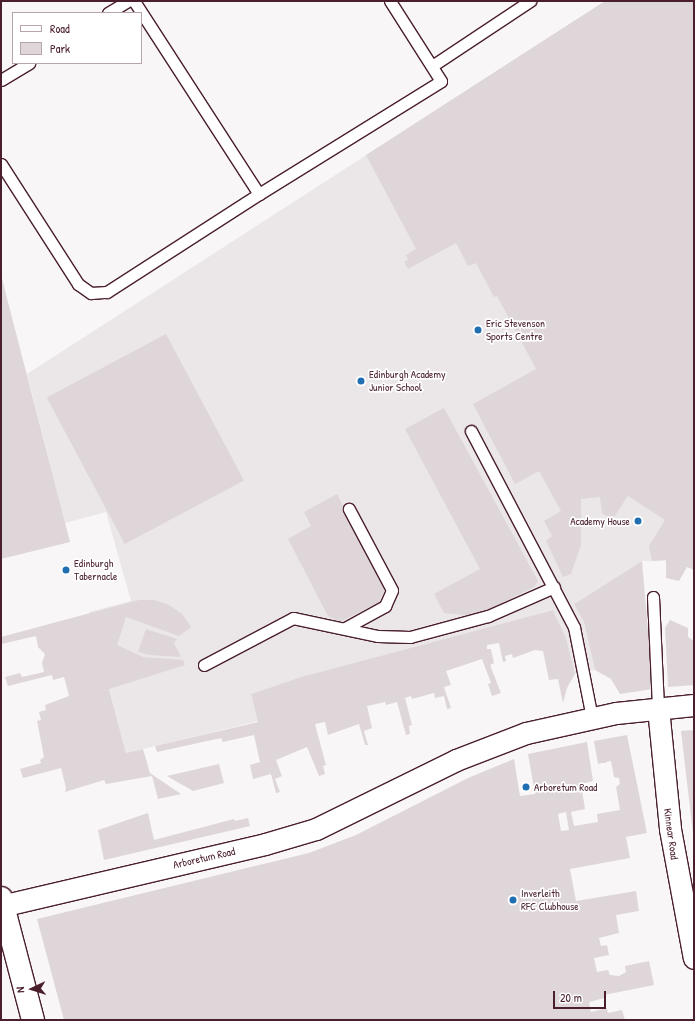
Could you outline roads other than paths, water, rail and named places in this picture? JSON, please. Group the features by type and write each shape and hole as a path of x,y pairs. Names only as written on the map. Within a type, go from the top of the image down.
{"main road":[{"path":"2,903 33,1020"}],"street":[{"name":"Arboretum Road","path":"2,903 292,837 316,829 491,745 526,734 592,718 658,708 694,705"},
{"name":"Kinnear Road","path":"658,708 666,803 689,908 694,958"}],"lane":[{"path":"110,12 128,1"},
{"path":"134,1 141,12"},
{"path":"1,164 78,284 94,294 111,290 259,194 441,82 390,1"},
{"path":"432,66 530,1"},
{"path":"142,13 259,194"},
{"path":"1,80 27,64"},
{"path":"471,431 574,627 592,718"},
{"path":"345,628 385,606 392,590 350,509"},
{"path":"204,665 292,618 394,638 419,636 488,616 554,587"},
{"path":"653,597 658,708"}],"place":[{"name":"Eric Stevenson Sports Centre","path":"478,330"},
{"name":"Edinburgh Academy Junior School","path":"361,381"},
{"name":"Academy House","path":"638,521"},
{"name":"Edinburgh Tabernacle","path":"66,570"},
{"name":"Arboretum Road","path":"526,787"},
{"name":"Inverleith RFC Clubhouse","path":"513,900"}]}
